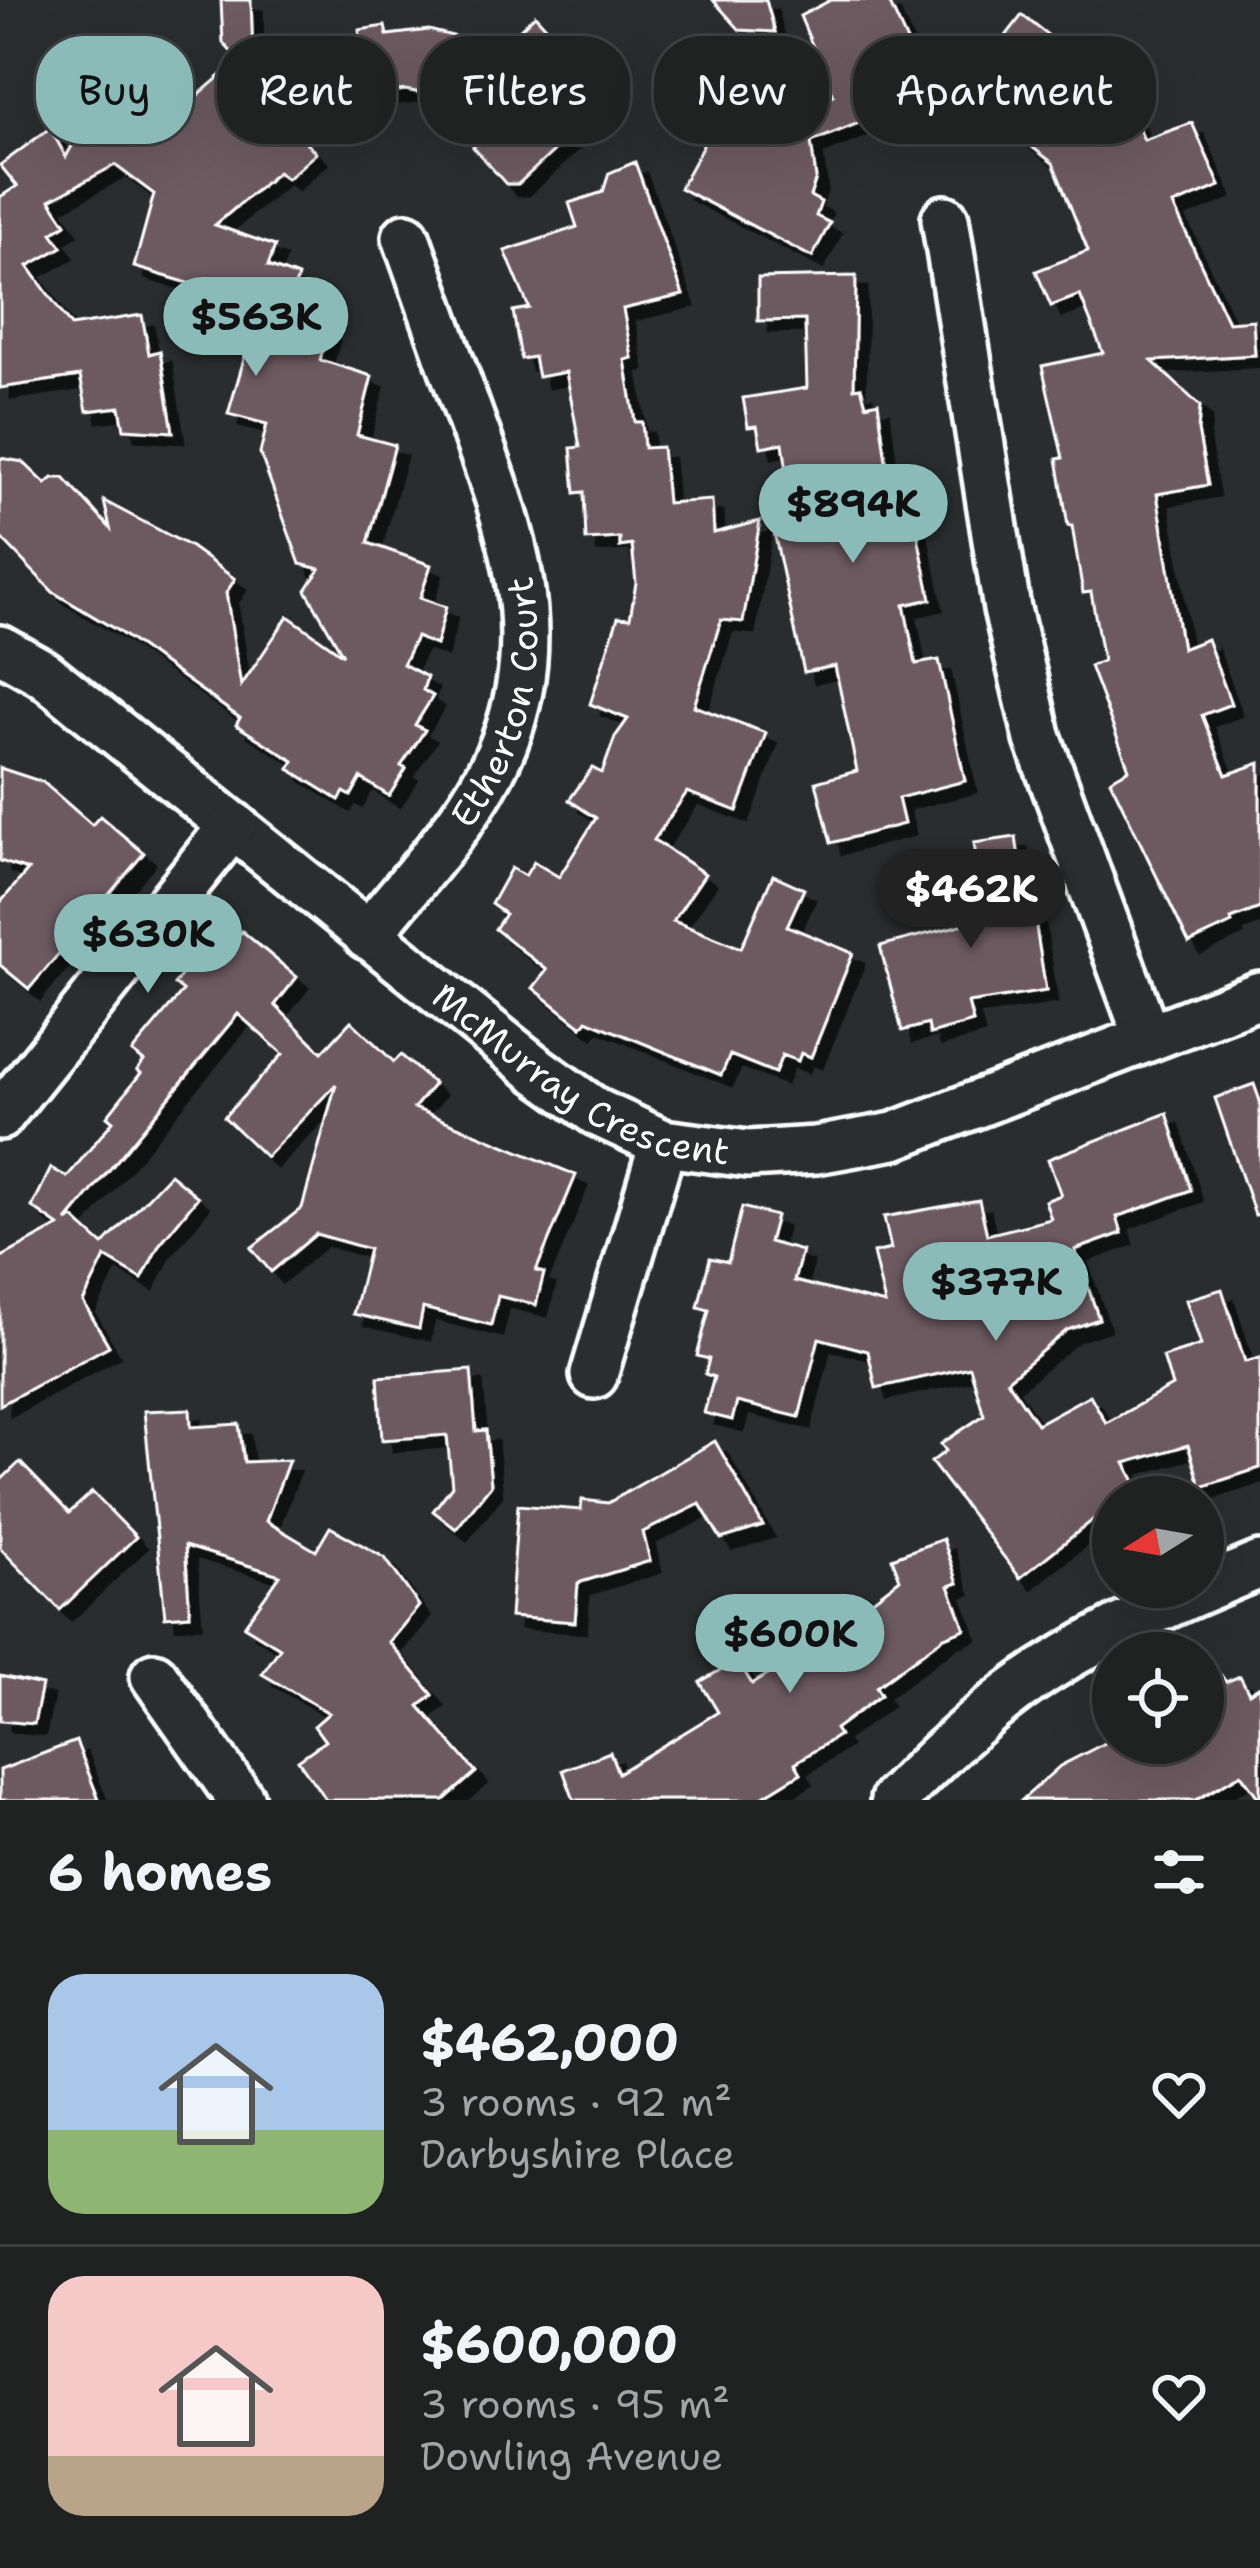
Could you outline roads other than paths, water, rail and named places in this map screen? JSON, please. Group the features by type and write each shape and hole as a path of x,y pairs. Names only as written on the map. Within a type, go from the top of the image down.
{"street":[{"path":"945,219 1007,610 1037,739 1147,1037"},
{"name":"Etherton Court","path":"368,936 473,803 504,743 524,671 524,602 512,534 406,237"},
{"name":"McMurray Crescent","path":"0,649 44,673 532,1067 596,1112 663,1143 748,1154 816,1150 894,1136 1260,995"},
{"path":"0,1116 233,825"},
{"path":"594,1375 663,1143"},
{"path":"894,1800 1038,1674 1142,1616 1260,1565"},
{"path":"154,1676 241,1800"}]}
